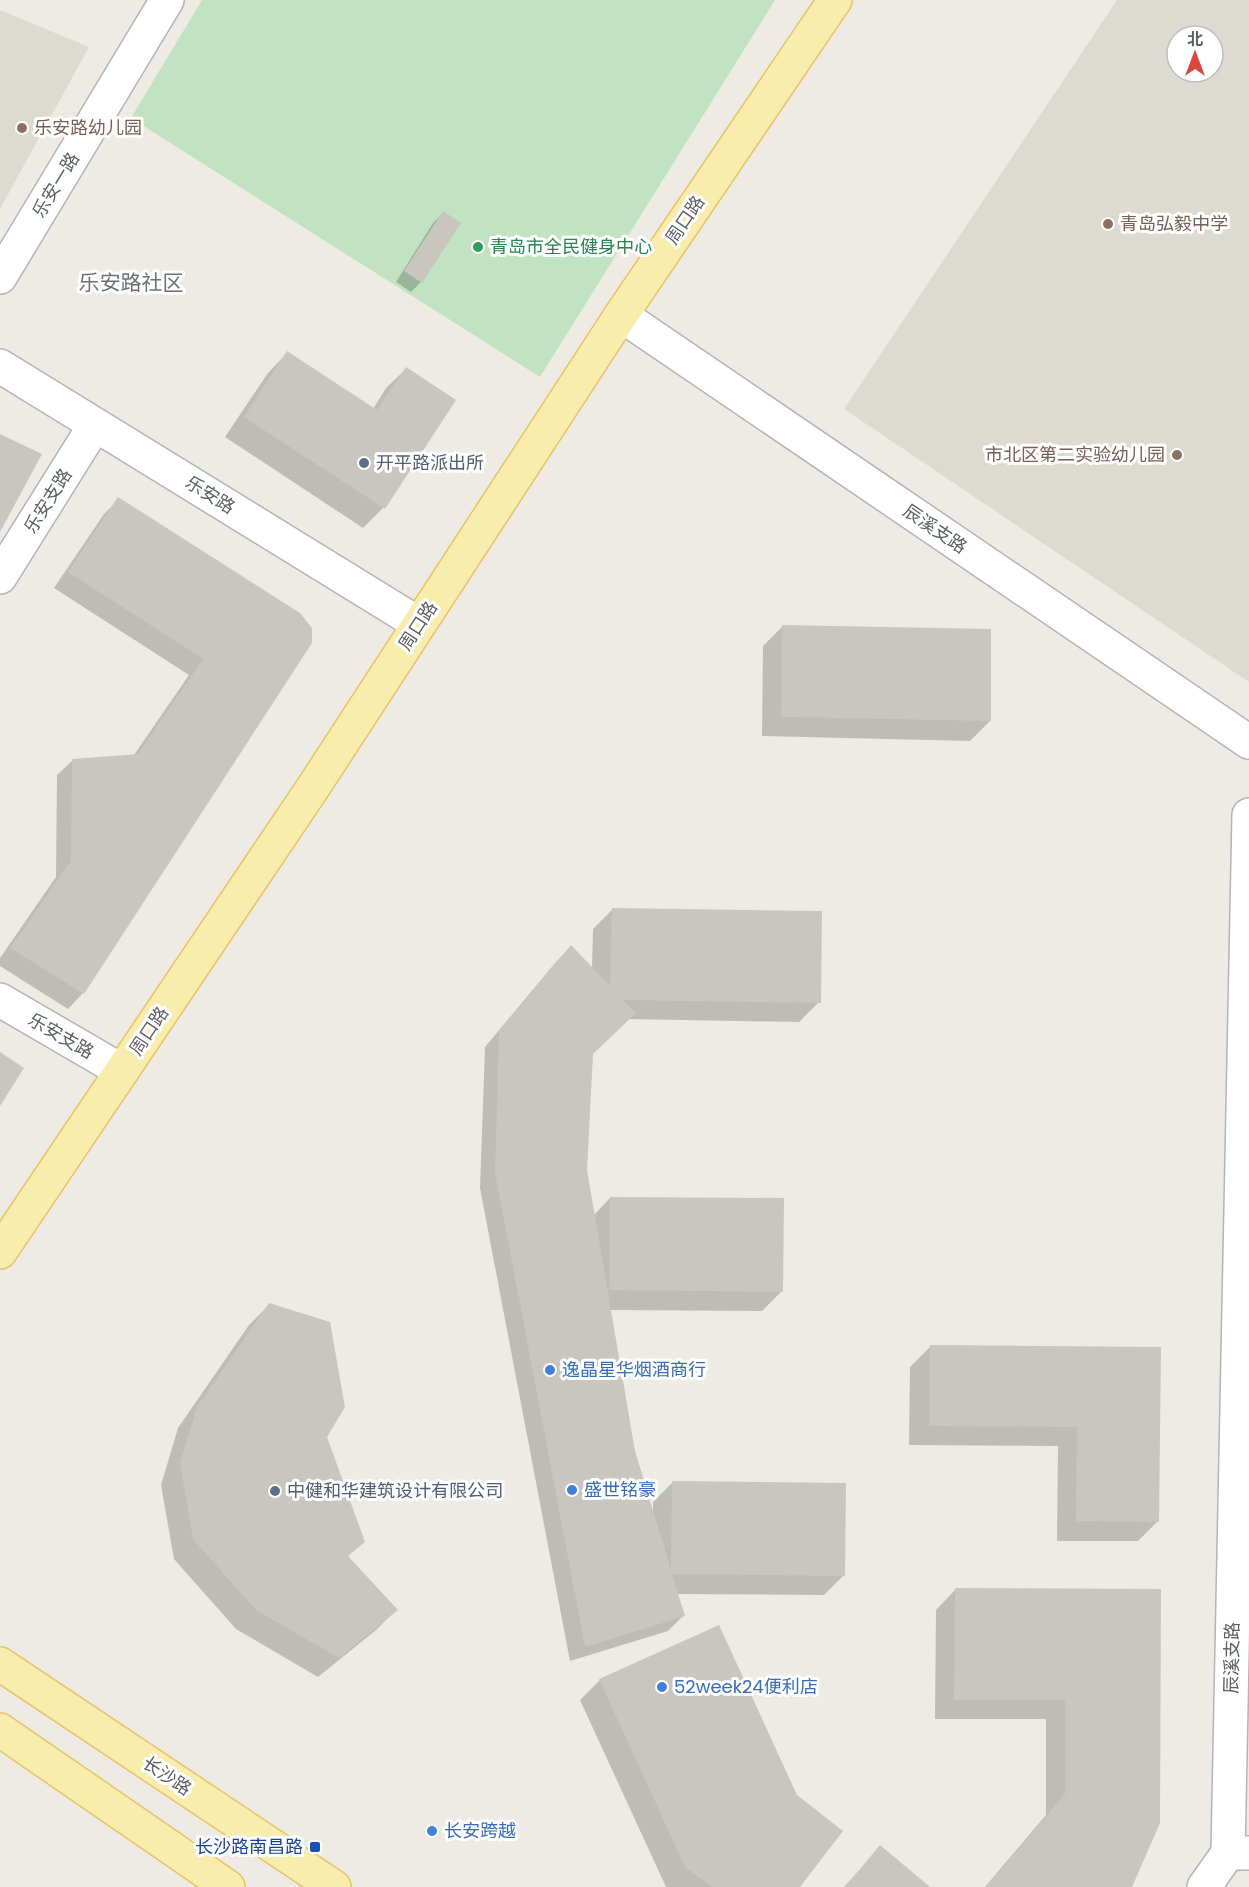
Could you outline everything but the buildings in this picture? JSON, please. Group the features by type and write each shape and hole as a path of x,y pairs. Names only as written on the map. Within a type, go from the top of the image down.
{"main road":[{"name":"周口路","path":"0,1252 314,786 621,315 835,0"},
{"name":"长沙路","path":"0,1665 334,1887"},
{"path":"0,1730 228,1887"}],"street":[{"name":"乐安一路","path":"0,277 167,0"},
{"name":"辰溪支路","path":"621,315 1249,742"},
{"name":"乐安路","path":"0,366 419,624"},
{"name":"乐安支路","path":"0,577 95,424"},
{"name":"辰溪支路","path":"1239,1853 1249,815"},
{"name":"乐安支路","path":"0,1000 122,1071"},
{"path":"1204,1887 1239,1853"}],"shaded area":[{"name":"青岛弘毅中学","path":"1117,0 1249,0 1249,682 844,409"},
{"name":"乐安路幼儿园","path":"0,10 89,47 0,209"}],"green space":[{"name":"青岛市全民健身中心","path":"202,0 775,0 540,377 131,118"}],"place":[{"name":"乐安路幼儿园","path":"22,128"},
{"name":"青岛弘毅中学","path":"1108,224"},
{"name":"青岛市全民健身中心","path":"478,247"},
{"name":"市北区第二实验幼儿园","path":"1177,455"},
{"name":"开平路派出所","path":"364,463"},
{"name":"逸晶星华烟酒商行","path":"550,1370"},
{"name":"盛世铭豪","path":"572,1490"},
{"name":"中健和华建筑设计有限公司","path":"275,1491"},
{"name":"52week24便利店","path":"662,1687"},
{"name":"长安跨越","path":"432,1831"},
{"name":"长沙路南昌路","path":"315,1847"}],"district":[{"name":"乐安路社区","path":"131,283"}]}
